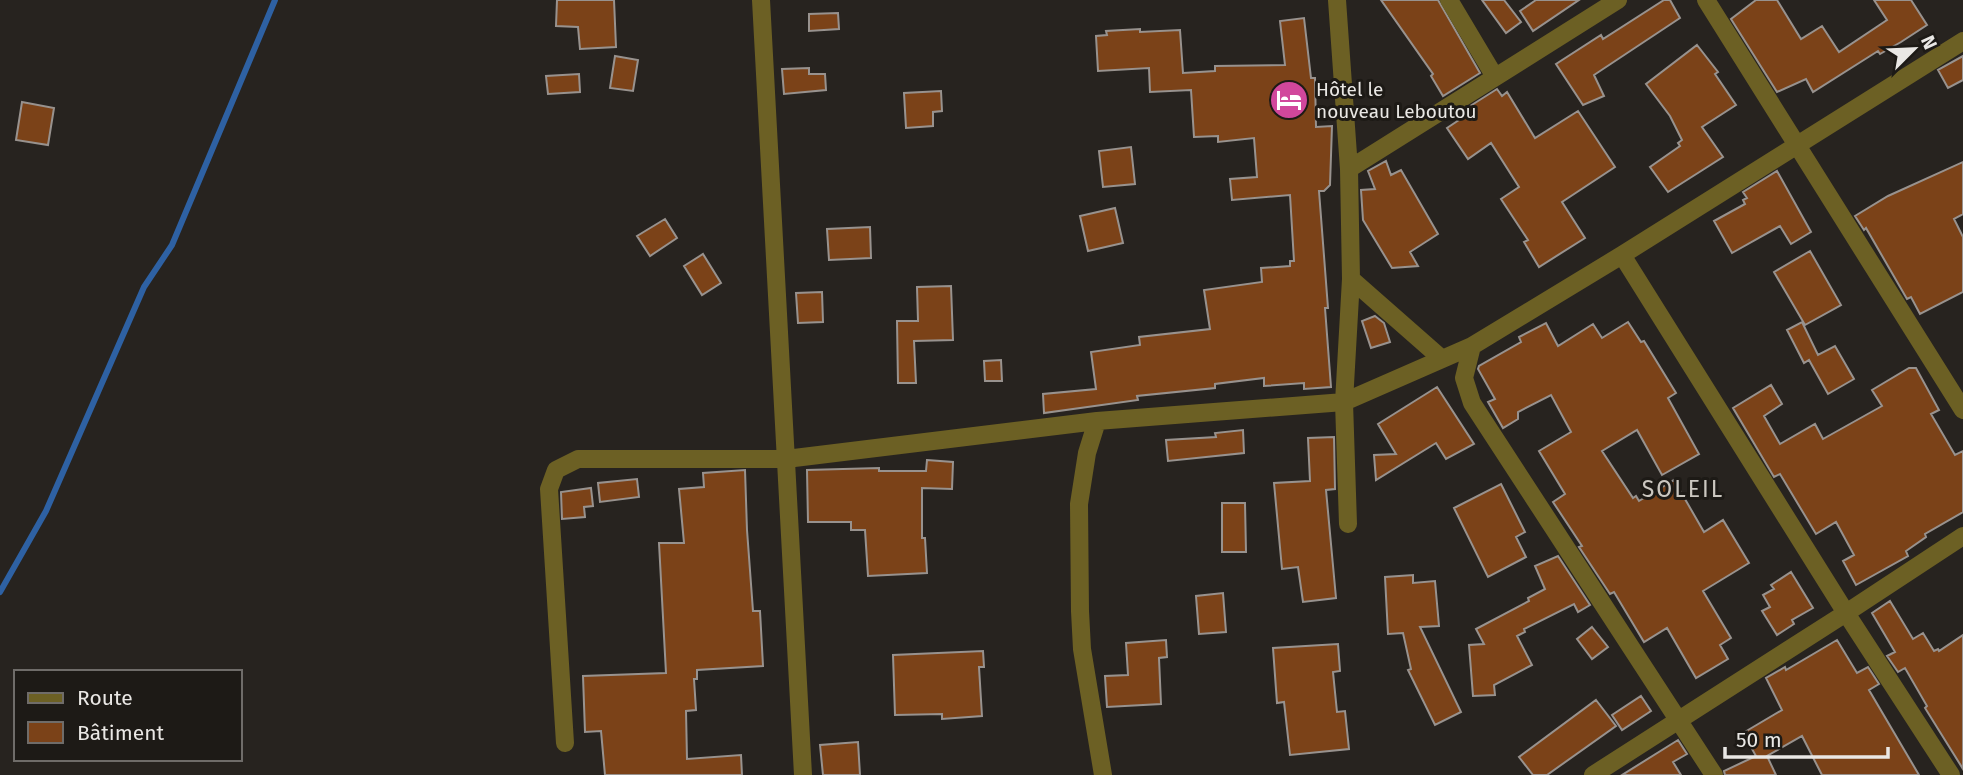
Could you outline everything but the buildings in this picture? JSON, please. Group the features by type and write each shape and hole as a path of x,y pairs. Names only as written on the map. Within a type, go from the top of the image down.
{"street":[{"path":"761,0 803,775"},
{"path":"1337,0 1349,169 1351,279 1345,402 1348,524"},
{"path":"1449,0 1495,77"},
{"path":"1349,169 1618,0"},
{"path":"1706,0 1963,410"},
{"path":"565,743 549,489 556,470 578,459 786,459 1097,421 1345,402 1472,346 1963,41"},
{"path":"1622,255 1846,613 1951,775"},
{"path":"1351,279 1442,359"},
{"path":"1472,346 1464,378 1472,404 1714,775"},
{"path":"1097,421 1087,453 1079,504 1080,611 1082,649 1103,775"},
{"path":"1593,775 1963,536"}],"waterway":[{"path":"0,592 46,511 144,287 172,245 275,0"}],"place":[{"name":"Hôtel le nouveau Leboutou","path":"1289,100"}],"district":[{"name":"SOLEIL","path":"1683,489"}]}
